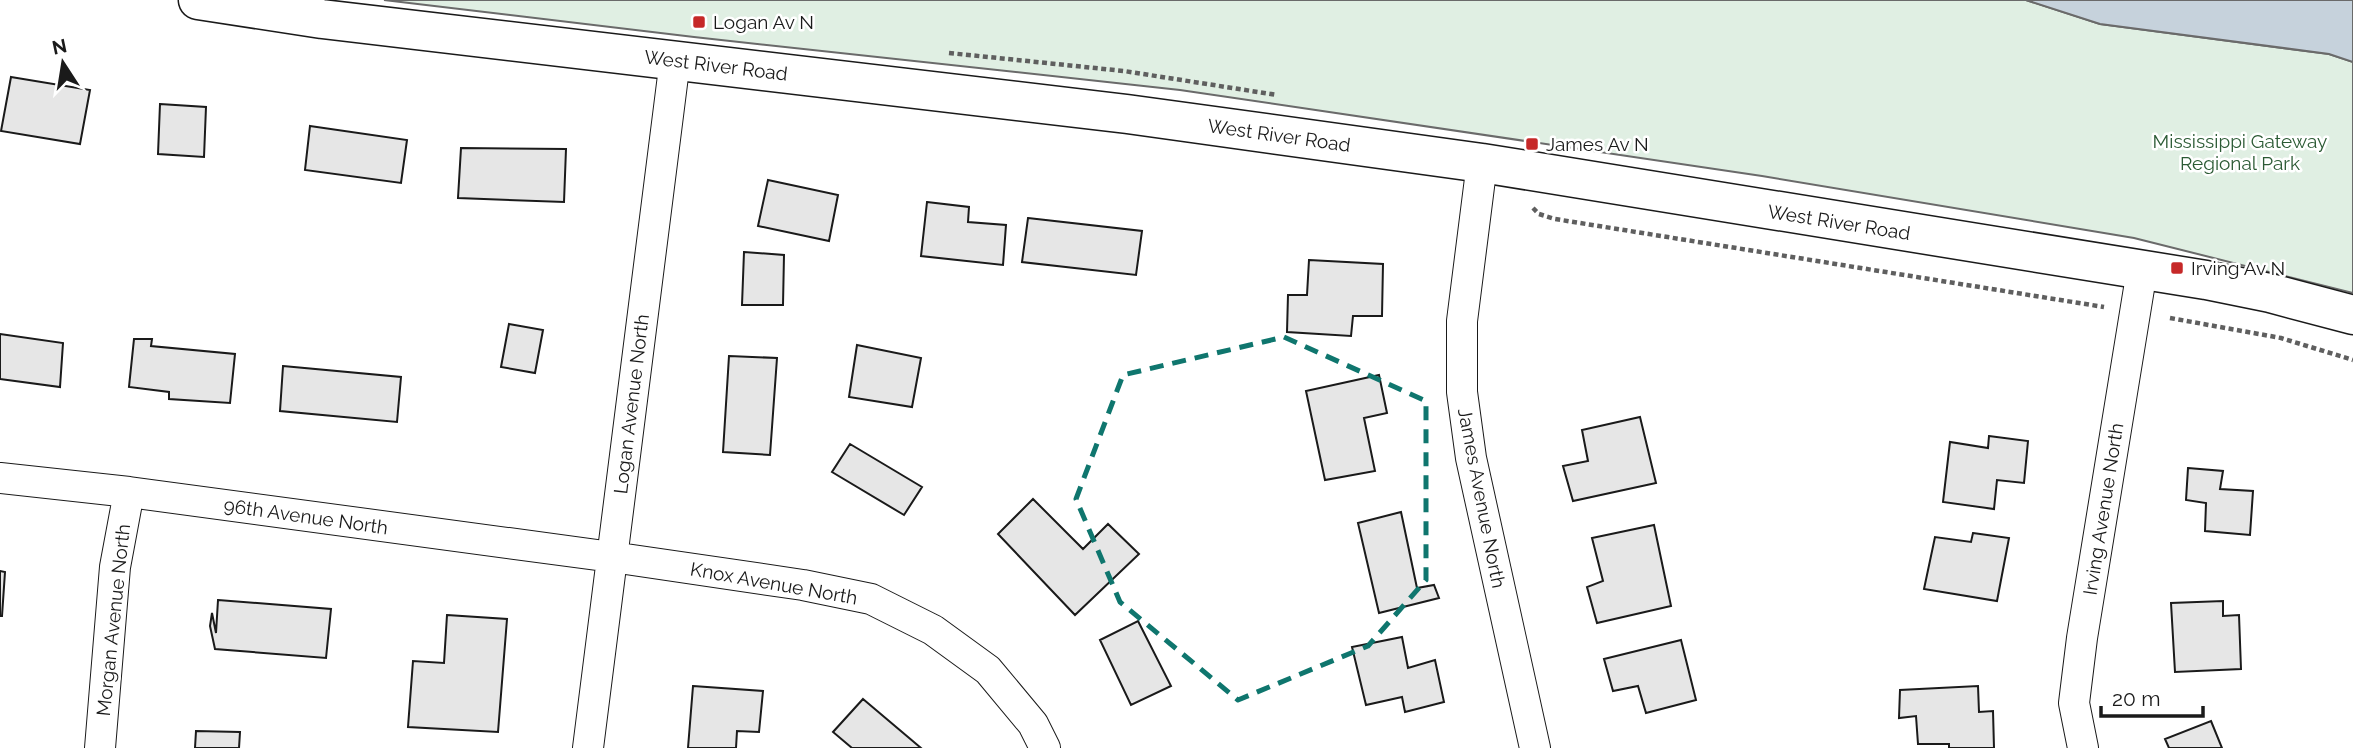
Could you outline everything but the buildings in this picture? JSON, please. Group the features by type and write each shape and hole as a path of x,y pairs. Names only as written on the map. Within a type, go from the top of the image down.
{"street":[{"name":"West River Road","path":"198,0 322,19 1127,114 1482,163 2142,270 2270,293 2353,315"},
{"name":"Logan Avenue North","path":"588,748 675,60"},
{"name":"James Avenue North","path":"1482,163 1461,321 1462,392 1471,458 1535,748"},
{"name":"Irving Avenue North","path":"2083,748 2074,703 2082,638 2142,270"},
{"name":"96th Avenue North","path":"0,478 129,492 612,557"},
{"name":"Morgan Avenue North","path":"100,748 115,567 129,492"},
{"name":"Knox Avenue North","path":"612,557 803,585 871,599 933,630 988,670 1033,724 1045,748"}],"path":[{"path":"1528,202 1539,214 1555,219 2104,307"},
{"path":"2170,318 2281,338 2353,360"}],"highlighted area":[{"path":"1284,337 1426,401 1426,580 1368,646 1238,700 1120,602 1076,499 1123,375"}],"green space":[{"name":"Mississippi Gateway Regional Park","path":"384,0 2026,0 2100,24 2329,54 2353,62 2353,293 2134,238 1762,176 1180,90"}],"shaded area":[{"path":"2026,0 2353,0 2353,62 2329,54 2100,24"}],"place":[{"name":"Logan Av N","path":"699,22"},
{"name":"James Av N","path":"1532,144"},
{"name":"Irving Av N","path":"2177,268"}]}
